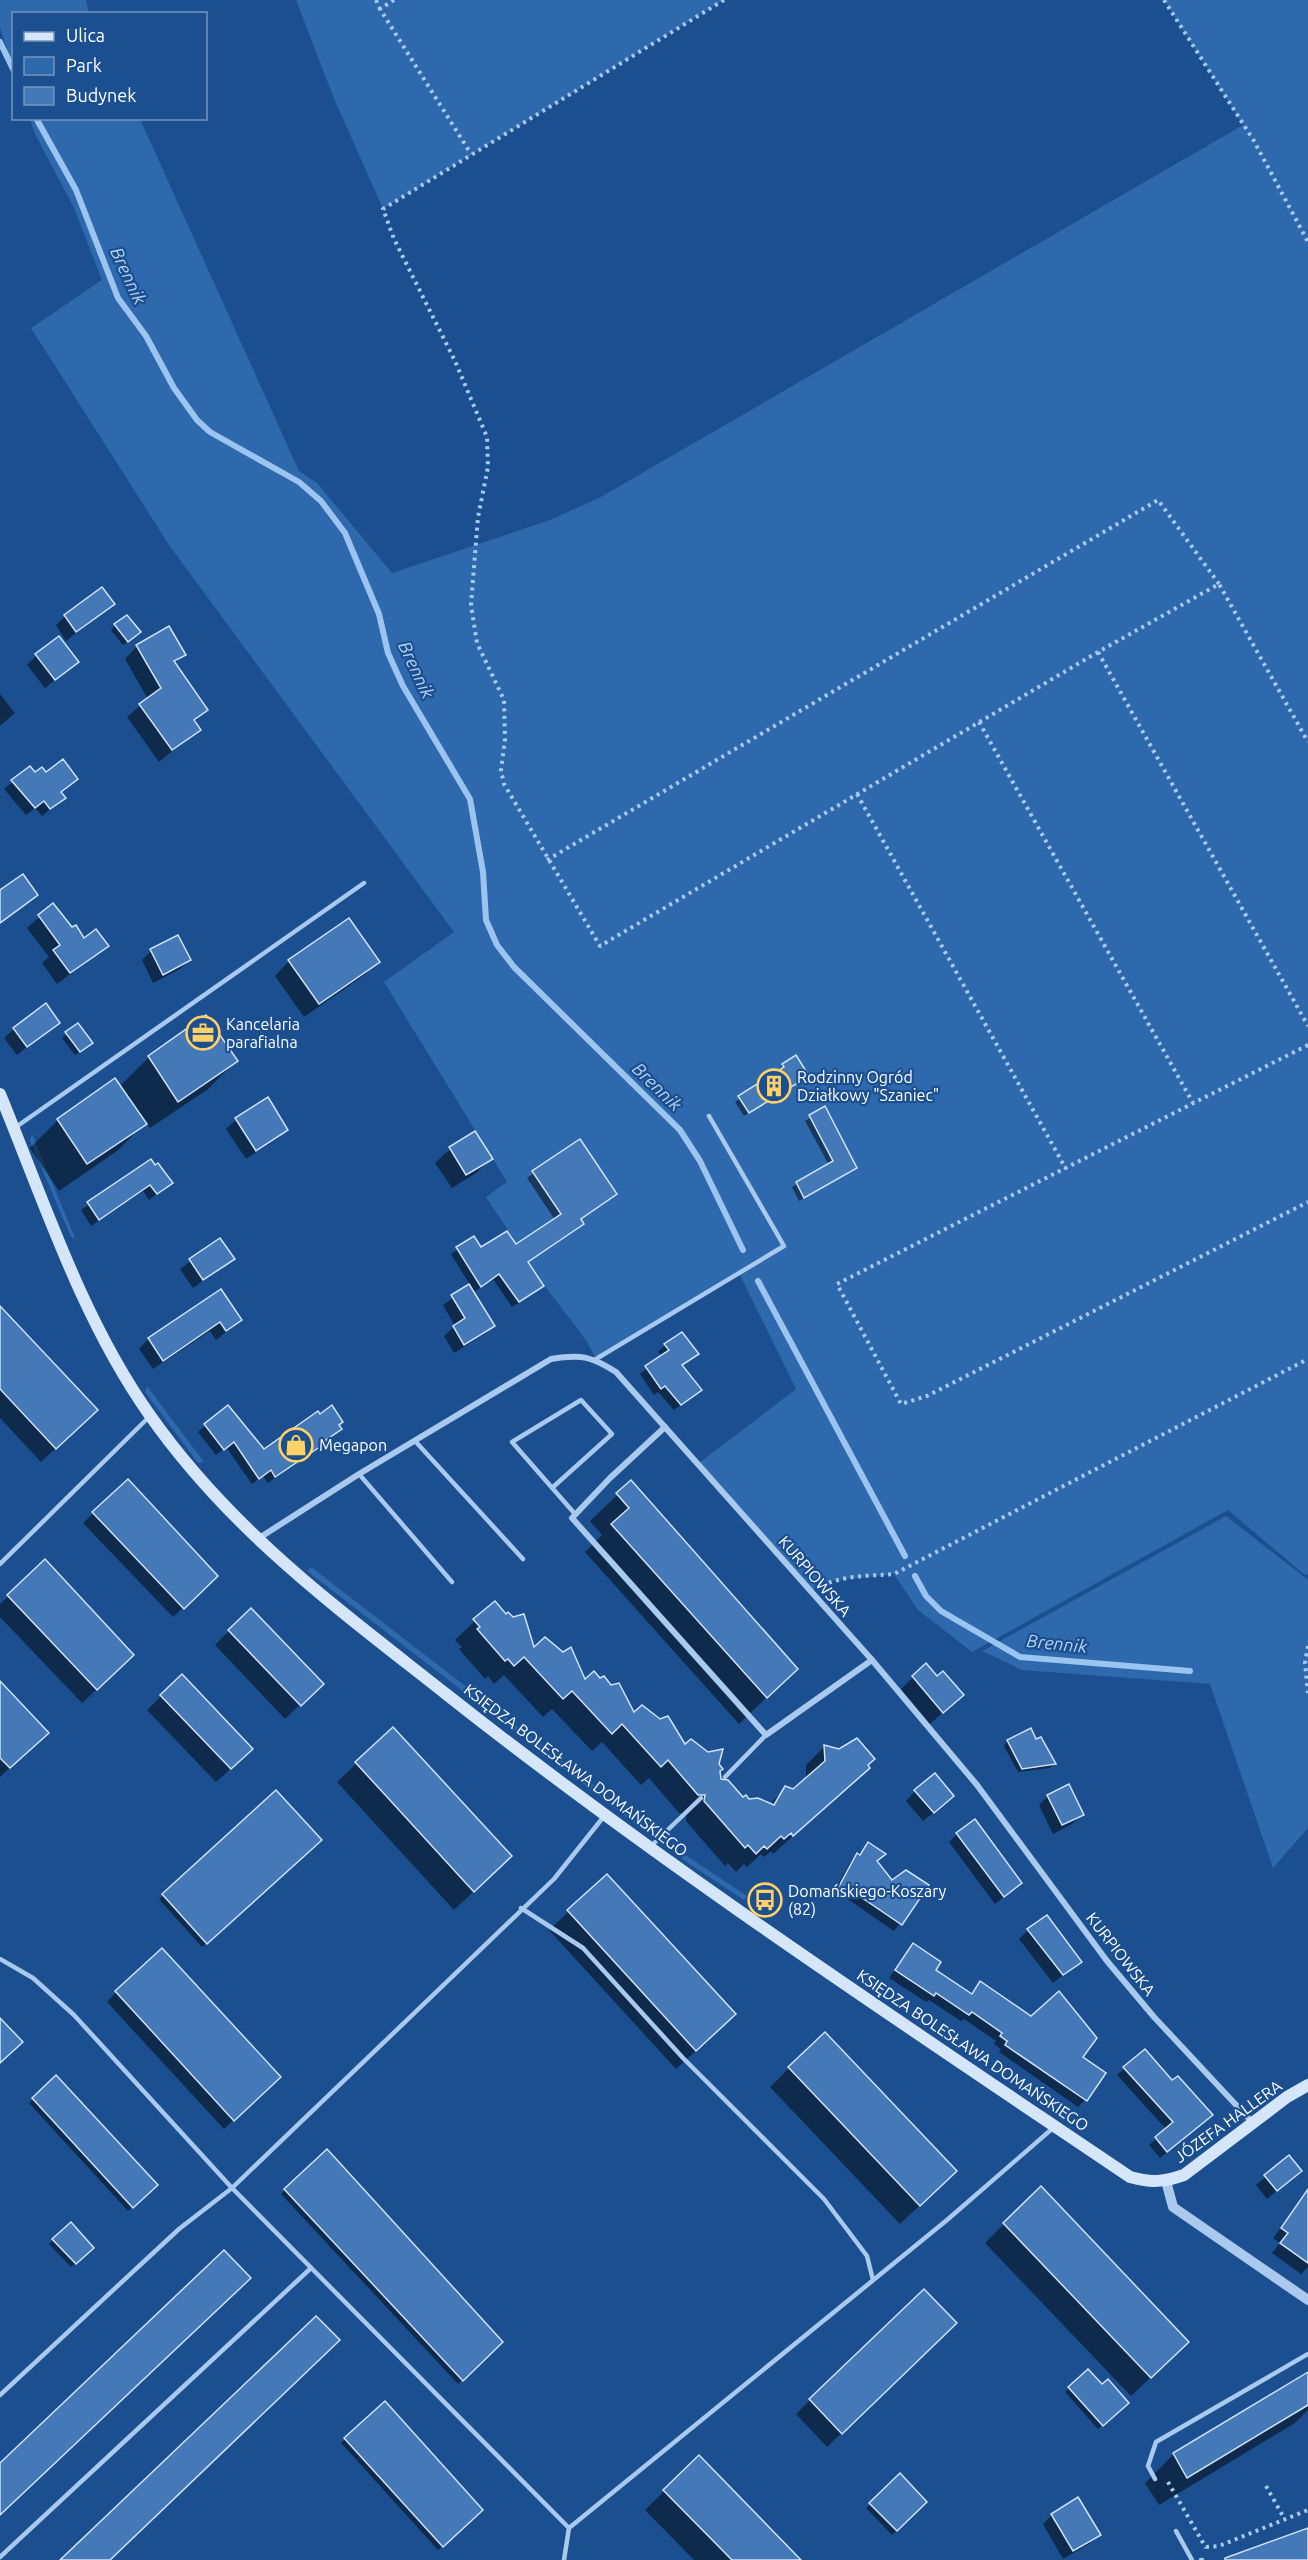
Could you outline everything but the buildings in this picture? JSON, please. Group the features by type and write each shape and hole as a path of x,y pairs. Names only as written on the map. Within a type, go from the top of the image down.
{"main road":[{"name":"KSIĘDZA BOLESŁAWA DOMAŃSKIEGO","path":"0,1094 106,1345 150,1416 199,1479 256,1540 496,1734 650,1847 1130,2177 1148,2182 1166,2181"},
{"name":"JÓZEFA HALLERA","path":"1166,2181 1184,2175 1252,2122 1308,2085"}],"street":[{"path":"256,1540 359,1474 551,1359 574,1355 596,1359"},
{"name":"KURPIOWSKA","path":"596,1359 616,1372 872,1660 977,1785 1107,1961 1172,2036 1252,2122"},
{"path":"665,1427 572,1518 766,1735 872,1660"},
{"path":"1166,2181 1173,2207 1308,2300"}],"lane":[{"path":"14,1129 364,883"},
{"path":"596,1359 784,1246 709,1116"},
{"path":"552,1488 612,1434 581,1400 512,1442 552,1488 575,1514"},
{"path":"0,1564 150,1416"},
{"path":"415,1441 523,1558"},
{"path":"359,1474 452,1582"},
{"path":"725,1777 766,1735"},
{"path":"650,1847 701,1798"},
{"path":"0,2395 179,2229 232,2188 521,1908 554,1879 605,1815"},
{"path":"521,1908 583,1948 683,2058 824,2199 867,2256 873,2280"},
{"path":"0,1959 33,1978 74,2015 232,2188 569,2528"},
{"path":"564,2560 569,2528 873,2280 1056,2126"},
{"path":"0,2557 311,2268"},
{"path":"1155,2479 1148,2466 1156,2442 1308,2354"},
{"path":"1176,2531 1192,2560"}],"path":[{"path":"376,0 471,154"},
{"path":"380,9 394,0"},
{"path":"724,0 383,209 393,239 455,361 487,437 488,467 473,565 473,627 486,664 504,700 501,771 506,792 600,946 1098,652 1219,584"},
{"path":"1164,0 1254,141 1308,242"},
{"path":"547,860 1158,500 1219,584 1308,742"},
{"path":"1098,652 1308,1026"},
{"path":"979,722 1193,1103"},
{"path":"857,794 1066,1169"},
{"path":"1308,1046 837,1284 901,1404 927,1396 1308,1202"},
{"path":"811,1591 831,1581 894,1574 1308,1359"},
{"path":"1308,1646 1305,1663 1308,1693"},
{"path":"1266,2486 1284,2518"},
{"path":"1179,2500 1206,2547 1202,2560"},
{"path":"1206,2547 1219,2546 1308,2510"}],"green space":[{"path":"0,0 86,0 89,12 12,12 12,64 0,28"},
{"path":"296,0 724,0 383,209 333,96"},
{"path":"1164,0 1308,0 1308,1574 1305,1575 1228,1510 972,1652 918,1610 894,1574 831,1581 811,1591 699,1463 796,1389 739,1273 596,1359 586,1340 544,1285 486,1197 507,1182 384,982 454,932 169,545 31,328 102,280 74,208 35,134 30,120 140,120 299,471 317,483 392,573 550,520 599,498 1243,125"},
{"path":"32,1134 75,1238 71,1237 30,1141"},
{"path":"147,1386 204,1462 198,1463 145,1392"},
{"path":"1226,1516 1308,1580 1308,1828 1273,1868 1210,1684 1022,1670 982,1651"},
{"path":"311,1567 648,1827 638,1826 307,1571"},
{"path":"681,1852 747,1896 744,1900 682,1859"}],"waterway":[{"name":"Brennik","path":"0,42 12,67"},
{"name":"Brennik","path":"37,120 76,190 118,298 146,336 174,388 197,420 210,432 299,482 321,501 345,533 379,614 388,653 403,686 470,799 483,872 486,920 497,945 514,967 680,1130 700,1161 743,1250"},
{"name":"Brennik","path":"758,1281 905,1556"},
{"name":"Brennik","path":"915,1576 926,1596 941,1611 1020,1657 1190,1671"}],"place":[{"name":"Kancelaria parafialna","path":"203,1033"},
{"name":"Rodzinny Ogród Działkowy \"Szaniec\"","path":"774,1086"},
{"name":"Megapon","path":"296,1445"},
{"name":"Domańskiego-Koszary (82)","path":"765,1900"}]}
